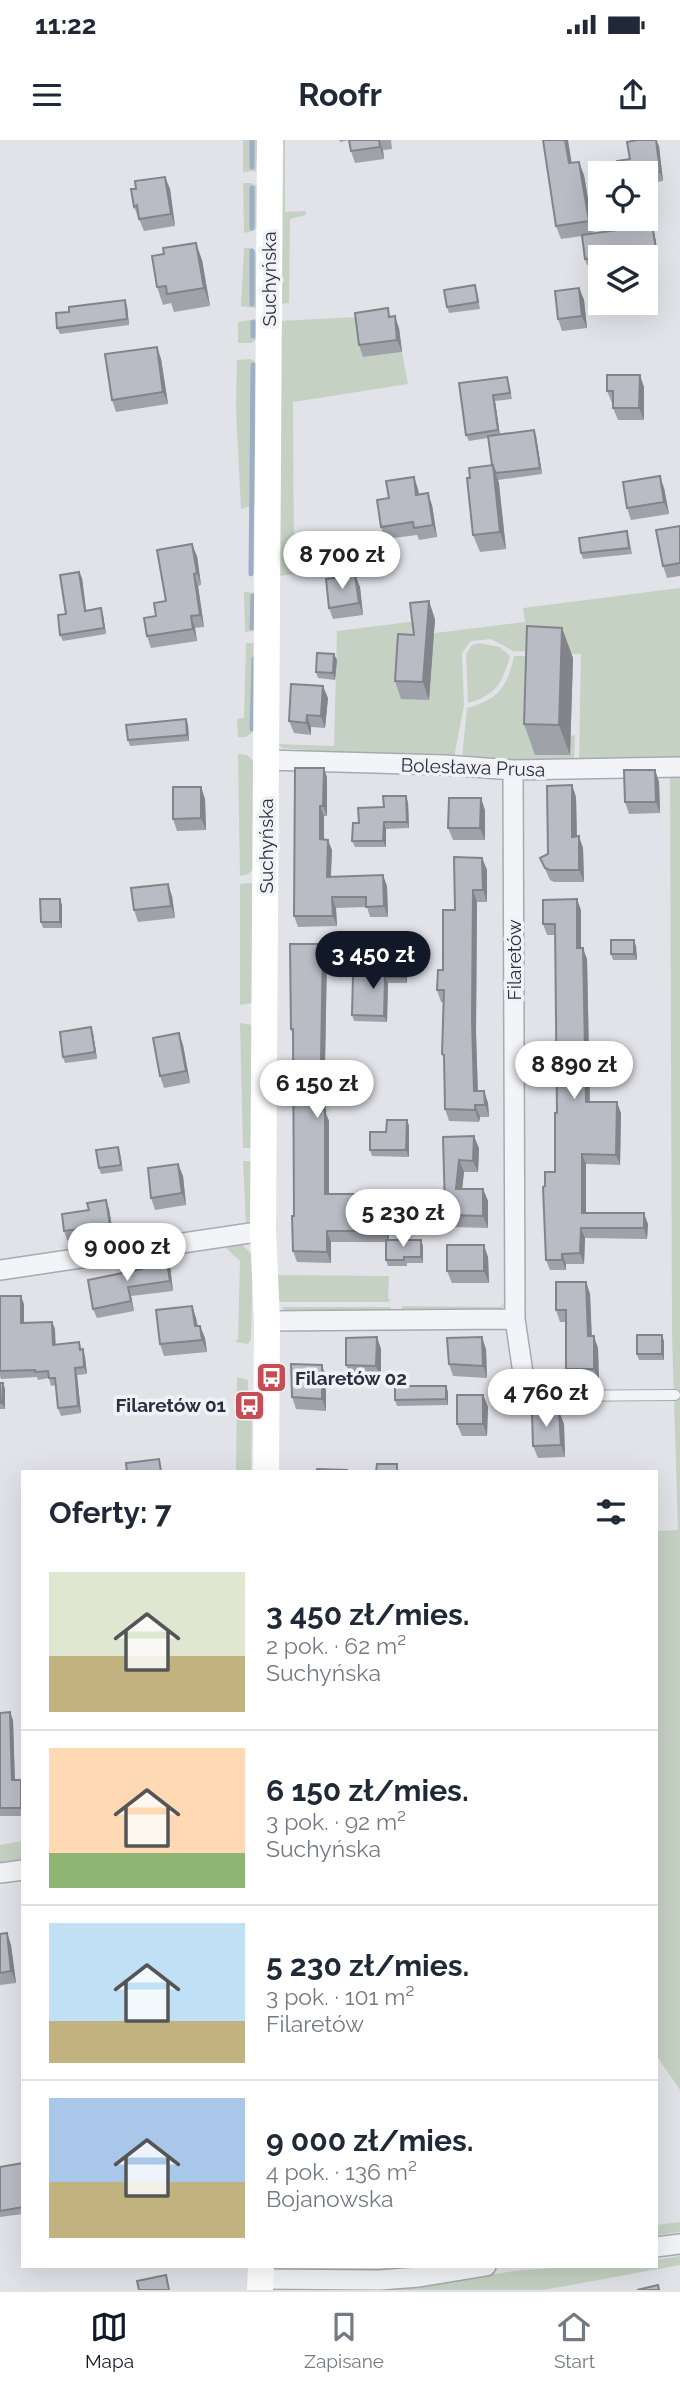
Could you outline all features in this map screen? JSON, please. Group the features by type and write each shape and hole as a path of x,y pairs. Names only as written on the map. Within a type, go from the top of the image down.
{"street":[{"name":"Suchyńska","path":"266,1470 267,1321 263,1231 270,140"},
{"name":"Bolesława Prusa","path":"266,760 445,765 513,770 680,767"},
{"name":"Filaretów","path":"513,770 515,1319 528,1389"},
{"path":"0,1270 263,1231"},
{"path":"267,1321 515,1319"},
{"path":"0,1873 21,1870"},
{"path":"658,2247 680,2244"},
{"path":"261,2278 379,2280 474,2268"}],"lane":[{"path":"528,1389 546,1396 675,1395"}],"green space":[{"path":"243,140 258,140 256,171 243,172"},
{"path":"282,140 285,140 285,212 305,211 306,215 290,219 289,303 281,304"},
{"path":"243,183 252,183 258,187 258,226 253,231 244,233"},
{"path":"244,248 252,248 257,254 256,308 241,306"},
{"path":"358,317 363,357 402,352 408,384 293,402 294,574 279,576 279,321"},
{"path":"258,319 258,338 251,343 238,343 238,322"},
{"path":"251,359 258,364 258,504 241,509 236,409 237,360"},
{"path":"680,588 680,761 579,762 581,654 513,651 491,639 471,641 462,653 464,705 454,758 351,754 282,748 278,744 334,746 337,631 417,621 419,635 525,622 523,608"},
{"path":"244,592 254,593 255,631 245,632"},
{"path":"246,643 254,643 254,731 246,737 238,737 237,719 244,718"},
{"path":"480,643 500,647 510,656 497,687 486,696 468,703 466,654 472,645"},
{"path":"514,656 539,656 569,755 570,736 575,735 574,760 462,758 467,708 487,700 500,690"},
{"path":"238,754 247,755 254,761 253,870 240,876"},
{"path":"680,771 680,2090 658,2058 658,1531 678,1530 672,1334 670,776"},
{"path":"251,883 252,1003 240,1005 240,884"},
{"path":"240,1023 253,1025 254,1148 243,1148"},
{"path":"243,1161 254,1161 252,1219 246,1224"},
{"path":"240,1242 253,1256 251,1339 248,1344 235,1342 238,1339 240,1261 224,1246"},
{"path":"505,1245 506,1304 500,1309 402,1310 402,1306 500,1307 504,1304"},
{"path":"277,1275 389,1276 388,1299 391,1299 388,1302 281,1302 278,1300"},
{"path":"282,1307 391,1307 389,1311 285,1310"},
{"path":"237,1377 248,1380 247,1413 252,1417 251,1470 236,1470"},
{"path":"21,1841 21,1863 0,1866 0,1845"},
{"path":"680,2222 680,2232 658,2235 658,2225"},
{"path":"680,2256 680,2265 544,2290 289,2290 404,2289 514,2271 552,2268 658,2268 658,2260"}],"building":[{"path":"349,140 379,140 380,147 351,151"},
{"path":"543,140 565,140 569,163 579,162 588,215 588,221 556,226"},
{"path":"656,140 660,172 658,161 617,161 630,159 627,142"},
{"path":"165,177 171,214 139,219 131,189 136,189 135,181"},
{"path":"610,231 653,231 655,245 588,245 588,259 585,259 582,235"},
{"path":"196,243 204,288 167,294 166,286 157,287 152,256 164,254 163,248"},
{"path":"475,285 478,302 447,307 444,290"},
{"path":"579,288 582,316 558,319 555,291"},
{"path":"125,300 127,319 57,328 56,313 69,312 69,307"},
{"path":"388,308 389,317 395,316 397,340 359,345 355,313"},
{"path":"157,347 163,392 112,400 105,354"},
{"path":"607,375 640,375 639,408 613,408 613,391 607,391"},
{"path":"507,377 510,393 493,395 498,430 466,435 459,383"},
{"path":"534,430 540,468 496,473 492,465 488,436"},
{"path":"493,465 500,532 473,535 467,478 470,478 469,468"},
{"path":"660,476 664,502 627,508 623,482"},
{"path":"414,477 416,495 428,493 433,525 414,528 413,522 381,527 377,500 389,498 386,481"},
{"path":"680,526 680,563 663,566 656,530"},
{"path":"627,531 629,548 581,553 579,538"},
{"path":"192,544 200,615 191,616 193,629 147,636 144,618 156,616 154,603 166,601 157,550"},
{"path":"79,572 85,611 101,608 104,628 60,635 58,615 66,614 60,575"},
{"path":"355,575 359,603 329,608 326,579"},
{"path":"429,601 423,682 395,681 398,634 414,635 410,603"},
{"path":"527,626 562,628 559,725 524,724"},
{"path":"317,653 334,654 333,673 316,672"},
{"path":"291,684 323,686 321,716 307,715 306,723 289,721"},
{"path":"186,719 187,735 128,740 126,725"},
{"path":"295,768 324,768 320,839 328,840 327,877 383,875 384,906 366,907 366,897 332,897 333,916 294,916"},
{"path":"624,770 655,770 656,802 625,802"},
{"path":"572,785 572,837 579,836 579,870 550,870 545,868 540,858 548,854 547,786"},
{"path":"173,787 201,787 201,818 173,819"},
{"path":"383,796 406,796 407,822 384,822 383,841 352,841 353,823 359,823 358,808 384,807"},
{"path":"449,798 481,798 480,828 448,828"},
{"path":"454,857 482,858 483,890 473,890 472,1020 474,1091 484,1091 485,1105 475,1105 475,1110 445,1109 442,1054 444,990 437,990 438,970 443,970 443,910 455,910"},
{"path":"168,884 171,906 134,910 131,888"},
{"path":"40,899 60,899 60,922 41,922"},
{"path":"577,899 577,948 583,948 586,1102 617,1102 616,1155 582,1154 582,1213 644,1213 644,1228 581,1228 580,1253 562,1254 562,1260 546,1260 543,1187 545,1172 555,1172 557,1113 555,924 543,924 543,900"},
{"path":"611,940 634,940 634,954 611,954"},
{"path":"290,944 323,944 323,1078 320,1078 325,1110 325,1194 384,1194 385,1231 327,1231 327,1252 293,1251 293,1029"},
{"path":"384,963 405,963 405,977 385,977 384,1016 352,1015 353,975 385,975"},
{"path":"91,1027 95,1052 63,1057 60,1032"},
{"path":"179,1033 186,1071 160,1076 153,1038"},
{"path":"387,1120 407,1120 406,1150 370,1150 370,1132 386,1132"},
{"path":"474,1136 473,1161 459,1160 456,1189 483,1189 483,1216 449,1215 449,1209 445,1208 443,1137"},
{"path":"118,1147 121,1165 99,1168 96,1150"},
{"path":"178,1164 182,1193 151,1198 148,1168"},
{"path":"106,1200 110,1225 64,1231 62,1214 89,1210 87,1203"},
{"path":"386,1240 421,1240 421,1257 386,1260"},
{"path":"447,1245 484,1245 484,1271 447,1271"},
{"path":"166,1257 170,1281 128,1287 131,1301 93,1309 88,1280 142,1269 141,1260"},
{"path":"556,1282 586,1282 588,1336 594,1336 594,1369 566,1369 566,1310 556,1310"},
{"path":"0,1296 21,1296 21,1323 52,1322 53,1345 79,1342 80,1350 83,1349 84,1367 75,1368 78,1406 58,1408 55,1378 49,1378 48,1371 0,1371"},
{"path":"192,1306 195,1326 200,1326 202,1340 160,1344 156,1310"},
{"path":"637,1335 662,1335 662,1354 637,1354"},
{"path":"377,1337 376,1366 346,1365 346,1338"},
{"path":"482,1337 483,1366 449,1364 447,1338"},
{"path":"291,1364 322,1365 322,1399 292,1397"},
{"path":"0,1383 3,1383 2,1403 0,1403"},
{"path":"395,1386 446,1386 446,1399 395,1400"},
{"path":"457,1395 483,1395 483,1424 457,1424"},
{"path":"559,1412 561,1445 533,1446 532,1413"},
{"path":"159,1459 161,1470 127,1470 126,1463"},
{"path":"377,1464 397,1464 397,1470 376,1470"},
{"path":"10,1712 12,1780 21,1780 21,1808 0,1808 0,1713"},
{"path":"7,1933 11,1971 0,1973 0,1934"},
{"path":"21,2163 21,2207 0,2211 0,2167"},
{"path":"166,2275 169,2290 139,2290 137,2281"},
{"path":"658,2285 659,2290 637,2290"}],"waterway":[{"path":"252,140 252,167"},
{"path":"252,188 252,228"},
{"path":"252,251 252,304"},
{"path":"253,322 253,336"},
{"path":"251,574 253,365"},
{"path":"252,628 253,596"},
{"path":"252,729 254,659"}],"place":[{"name":"Filaretów 02","path":"272,1378"},
{"name":"Filaretów 01","path":"249,1405"}]}
